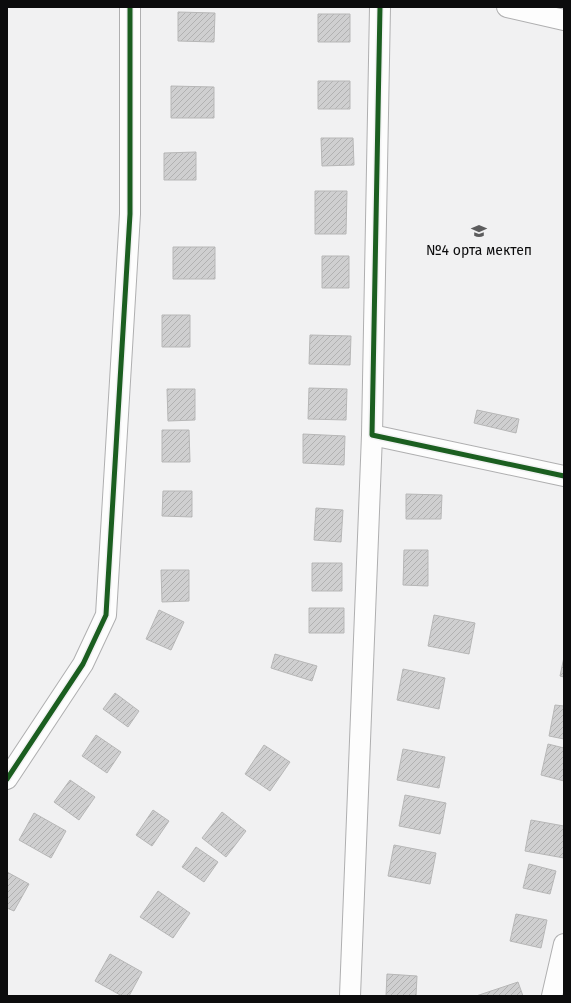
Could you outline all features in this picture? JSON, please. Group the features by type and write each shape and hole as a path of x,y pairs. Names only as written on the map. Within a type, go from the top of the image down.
{"street":[{"path":"7,779 82,664 106,616 130,214 130,7"},
{"path":"350,996 372,435 380,7"},
{"path":"509,7 564,20"},
{"path":"372,435 564,476"},
{"path":"552,996 564,944"}],"building":[{"path":"178,12 215,13 214,42 178,41"},
{"path":"318,14 350,14 350,42 318,42"},
{"path":"318,81 350,81 350,109 318,109"},
{"path":"171,86 214,87 214,118 171,118"},
{"path":"321,138 353,138 354,165 322,166"},
{"path":"196,152 196,180 164,180 164,153"},
{"path":"315,191 347,191 346,234 315,234"},
{"path":"173,247 215,247 215,279 173,279"},
{"path":"322,256 349,256 349,288 322,288"},
{"path":"162,315 190,315 190,347 162,347"},
{"path":"310,335 351,336 350,365 309,364"},
{"path":"309,388 347,389 346,420 308,419"},
{"path":"167,389 195,389 195,420 168,421"},
{"path":"477,410 519,419 516,433 474,423"},
{"path":"162,430 189,430 190,462 162,462"},
{"path":"303,434 345,436 344,465 303,463"},
{"path":"163,491 192,491 192,517 162,516"},
{"path":"406,494 442,495 441,519 406,519"},
{"path":"316,508 343,510 341,542 314,540"},
{"path":"404,550 428,550 428,586 403,585"},
{"path":"312,563 342,563 342,591 312,591"},
{"path":"161,570 189,570 189,601 162,602"},
{"path":"309,608 344,608 344,633 309,633"},
{"path":"159,610 184,622 171,650 146,639"},
{"path":"434,615 475,623 469,654 428,646"},
{"path":"275,654 317,666 312,681 271,668"},
{"path":"564,657 564,677 560,676"},
{"path":"403,669 445,678 439,709 397,700"},
{"path":"115,693 139,711 128,727 103,709"},
{"path":"555,705 564,706 564,739 549,736"},
{"path":"96,735 121,752 107,773 82,756"},
{"path":"548,744 564,748 564,781 541,775"},
{"path":"264,745 290,762 270,791 245,774"},
{"path":"403,749 445,757 439,788 397,780"},
{"path":"70,780 95,797 79,820 54,802"},
{"path":"405,795 446,803 440,834 399,826"},
{"path":"153,810 169,821 152,846 136,835"},
{"path":"222,812 246,831 226,857 202,838"},
{"path":"34,813 66,831 51,858 19,840"},
{"path":"531,820 564,826 564,858 525,851"},
{"path":"394,845 436,853 430,884 388,876"},
{"path":"196,847 218,862 204,882 182,867"},
{"path":"529,864 556,871 550,894 523,888"},
{"path":"7,872 29,884 14,911 7,908"},
{"path":"158,891 190,913 173,938 140,917"},
{"path":"516,914 547,920 541,948 510,941"},
{"path":"110,954 142,972 129,996 122,996 95,981"},
{"path":"387,974 417,976 416,996 386,996"},
{"path":"518,982 523,996 476,996"}],"cycle path":[{"path":"7,779 83,664 106,615 130,214 130,7"},
{"path":"380,7 372,435 564,476"}],"place":[{"name":"№4 орта мектеп","path":"479,231"}]}
